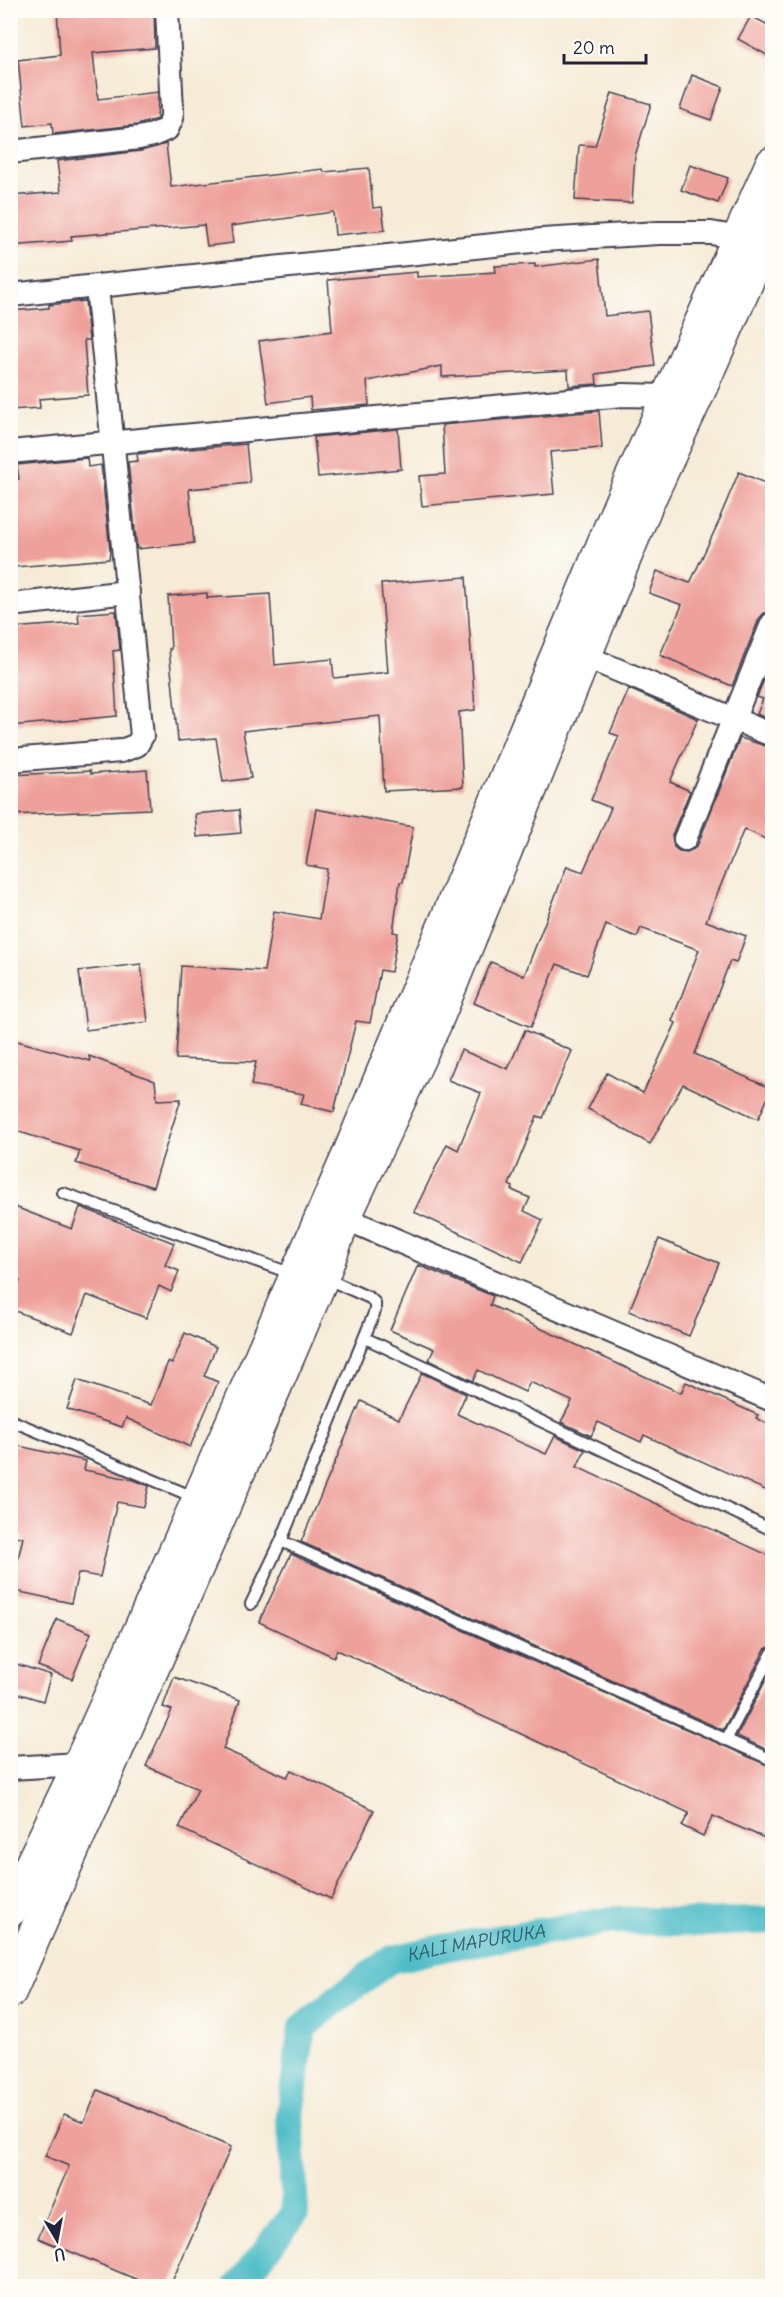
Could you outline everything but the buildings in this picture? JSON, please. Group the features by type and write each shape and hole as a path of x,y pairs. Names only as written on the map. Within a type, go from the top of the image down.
{"highway":[{"path":"10,1991 100,1791 309,1276 348,1157 622,500 772,164"},
{"path":"10,1910 80,1764 199,1499 309,1276 344,1218 435,1023 646,505 772,224"}],"street":[{"path":"10,152 139,138 167,129 172,118 167,10"},
{"path":"10,294 542,240 659,233 711,233 740,238"},
{"path":"10,760 121,751 136,744 142,736 97,286"},
{"path":"10,452 638,394 667,396"},
{"path":"10,605 128,592"},
{"path":"685,839 772,624"},
{"path":"584,656 772,735"},
{"path":"344,1218 772,1400"},
{"path":"10,1768 80,1764"}],"lane":[{"path":"63,1193 363,1294 375,1303 375,1311 365,1338 281,1541 251,1604"},
{"path":"365,1338 772,1530"},
{"path":"10,1420 199,1499"},
{"path":"281,1541 772,1760"},
{"path":"726,1740 772,1653"}],"waterway":[{"name":"KALI MAPURUKA","path":"238,2286 295,2213 290,2116 302,2028 390,1960 447,1947 613,1920 707,1923 772,1920"}]}
